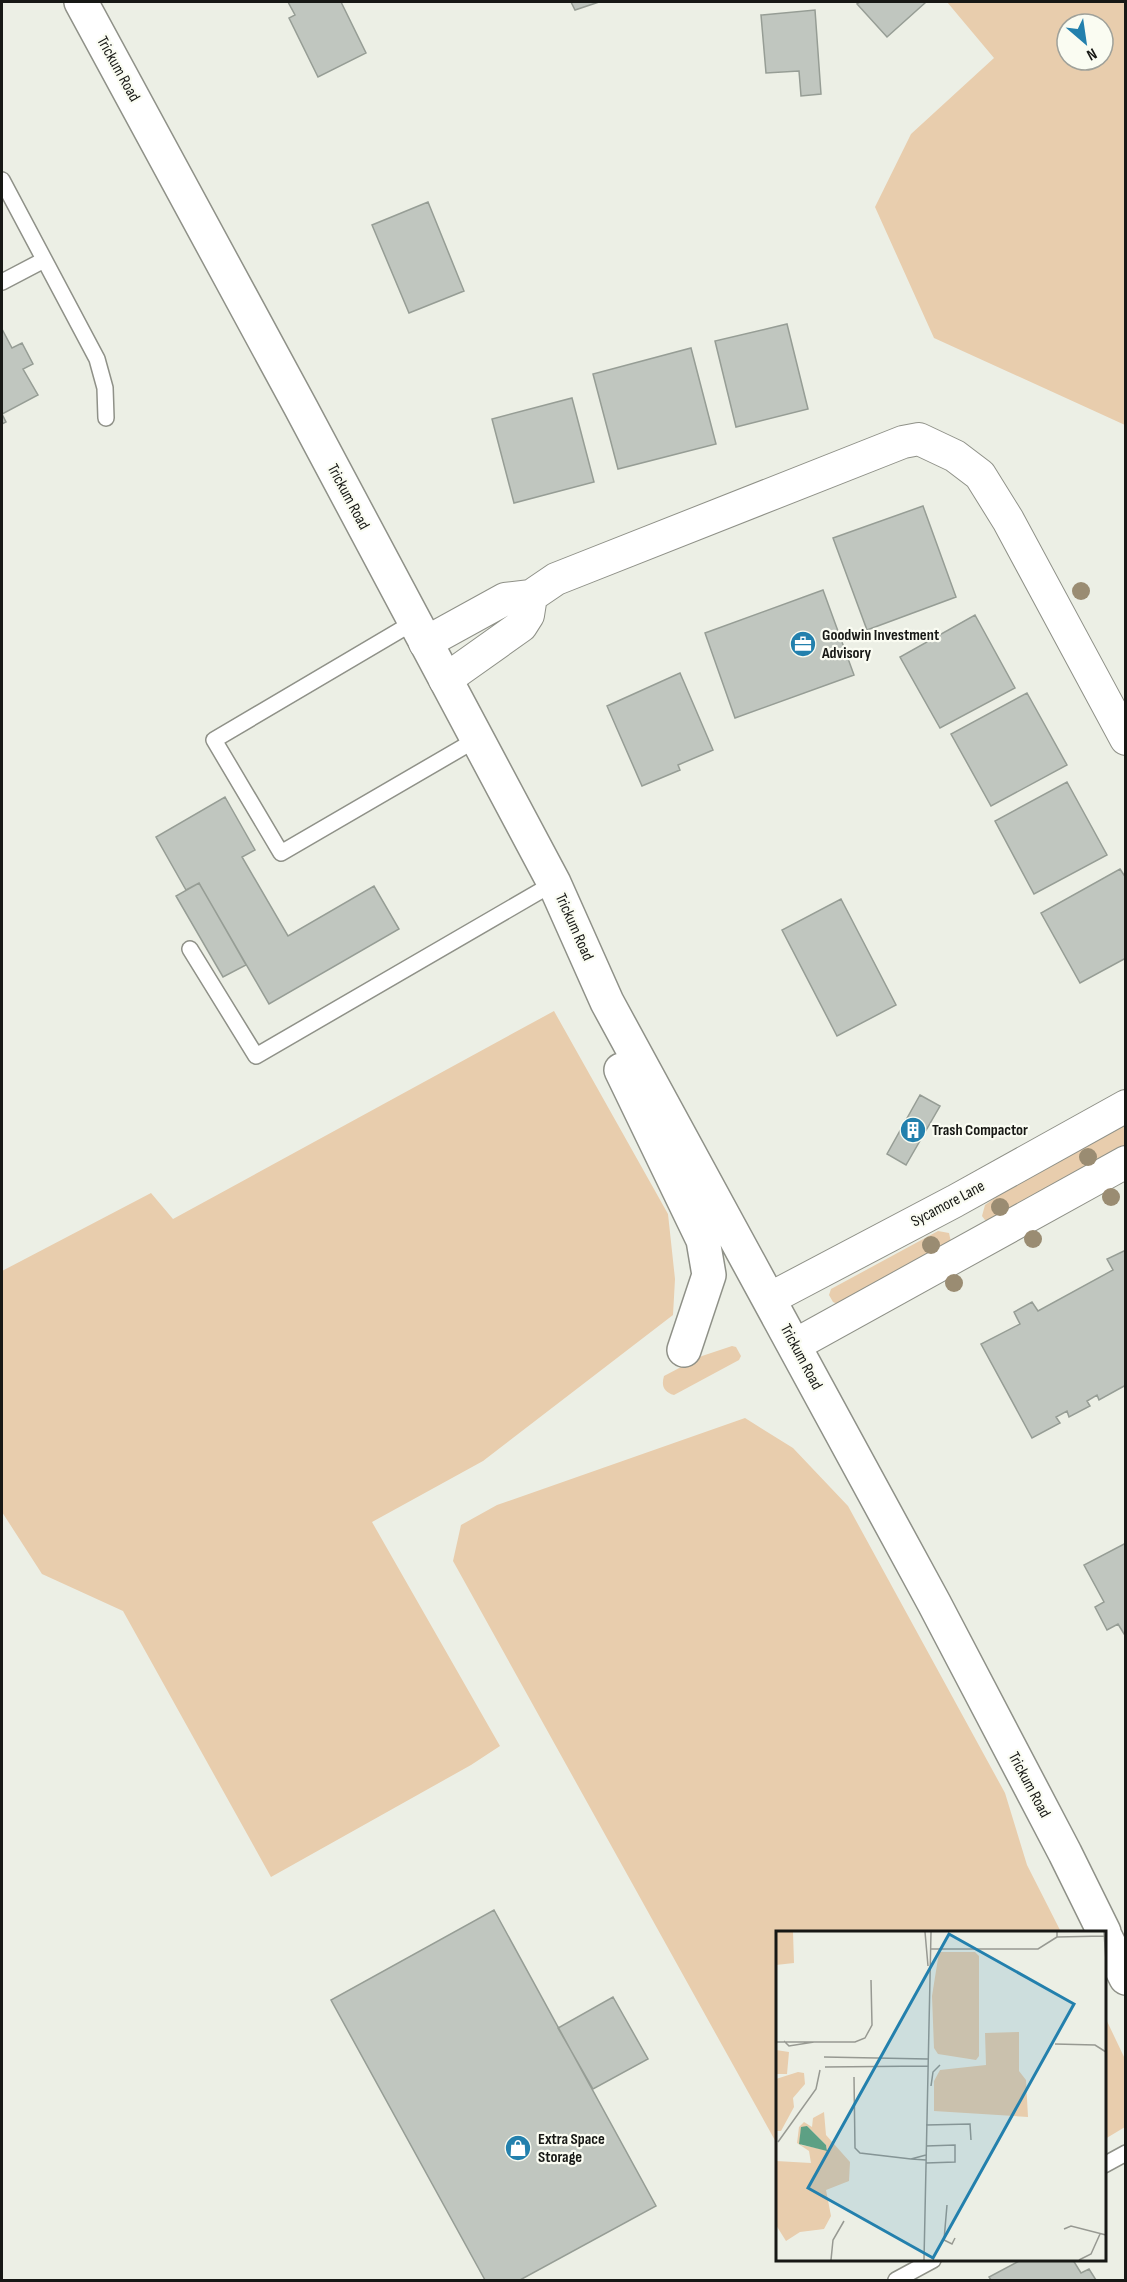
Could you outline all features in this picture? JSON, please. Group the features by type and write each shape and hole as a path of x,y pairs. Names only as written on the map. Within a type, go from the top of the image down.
{"street":[{"name":"Trickum Road","path":"81,2 554,883 609,1005 934,1603 1065,1853 1103,1931"},
{"path":"420,633 505,599 531,596 556,579 903,441 919,439 955,456 980,475 1008,520 1125,739"},
{"path":"445,680 521,626 528,615 531,596"},
{"path":"609,1005 607,1042 703,1240 709,1275 684,1350"},
{"name":"Sycamore Lane","path":"769,1299 955,1201 1125,1106"},
{"path":"795,1345 1125,1162"},
{"name":"Trickum Road","path":"1065,1853 1125,1944"},
{"name":"Trickum Road","path":"1106,1937 1125,1978"}],"lane":[{"path":"2,180 97,359 105,388 106,418"},
{"path":"2,282 44,260"},
{"path":"420,633 214,740 281,853 477,739"},
{"path":"190,949 256,1056 554,883"},
{"path":"1106,2164 1125,2153"},
{"path":"896,2280 929,2261"}],"shaded area":[{"path":"947,2 1125,2 1125,425 934,338 875,207 911,134 994,58"},
{"path":"554,1011 668,1214 675,1279 673,1315 483,1461 372,1522 500,1746 471,1765 271,1877 123,1611 42,1574 2,1512 2,1271 151,1193 173,1219"},
{"path":"1125,1124 1125,1147 992,1222 985,1220 982,1216 985,1205 996,1197"},
{"path":"938,1231 949,1233 951,1242 840,1305 833,1302 829,1295 831,1289"},
{"path":"732,1346 736,1347 741,1356 739,1360 674,1395 664,1388 664,1376 702,1356"},
{"path":"745,1418 793,1448 848,1506 1005,1793 1027,1865 1060,1931 776,1931 776,2142 453,1561 461,1525 497,1505"},
{"path":"1106,2019 1125,2059 1125,2127 1106,2138"}],"building":[{"path":"288,2 341,2 366,53 318,77 289,18 295,15"},
{"path":"571,2 599,2 575,10"},
{"path":"860,2 926,2 887,37 857,4"},
{"path":"815,10 821,94 801,96 799,71 766,73 761,15"},
{"path":"428,202 464,291 409,313 372,225"},
{"path":"787,324 808,409 736,427 715,341"},
{"path":"2,329 12,348 22,343 33,364 23,369 38,395 2,414"},
{"path":"691,348 716,444 618,469 593,374"},
{"path":"572,398 594,482 514,503 492,419"},
{"path":"923,506 956,597 867,630 833,538"},
{"path":"823,590 854,675 735,718 705,633"},
{"path":"975,615 1015,688 940,728 900,657"},
{"path":"680,673 713,750 678,765 680,770 642,786 607,706"},
{"path":"1027,693 1067,765 991,806 951,734"},
{"path":"1067,782 1107,855 1034,894 995,821"},
{"path":"225,797 255,850 242,857 288,936 374,886 399,929 269,1004 199,883 186,890 156,837"},
{"path":"1120,869 1126,878 1126,958 1080,983 1041,913"},
{"path":"199,883 246,965 223,977 176,896"},
{"path":"841,899 896,1005 837,1036 782,930"},
{"name":"Trash Compactor","path":"920,1095 940,1106 906,1165 887,1154"},
{"path":"1126,1250 1126,1385 1099,1400 1097,1395 1087,1401 1090,1406 1069,1417 1067,1411 1056,1417 1060,1423 1032,1438 981,1344 1020,1324 1014,1312 1032,1302 1038,1311 1113,1270 1107,1259"},
{"path":"1126,1543 1126,1637 1118,1624 1107,1630 1095,1607 1104,1602 1084,1565"},
{"name":"Extra Space Storage","path":"494,1910 656,2206 520,2280 485,2280 331,2000"},
{"path":"613,1997 648,2059 593,2089 558,2028"},
{"path":"1019,2261 1074,2261 1081,2273 1089,2269 1096,2280 991,2280 989,2277"}],"place":[{"name":"Goodwin Investment Advisory","path":"803,644"},
{"name":"Trash Compactor","path":"913,1130"},
{"name":"Extra Space Storage","path":"518,2148"}]}
